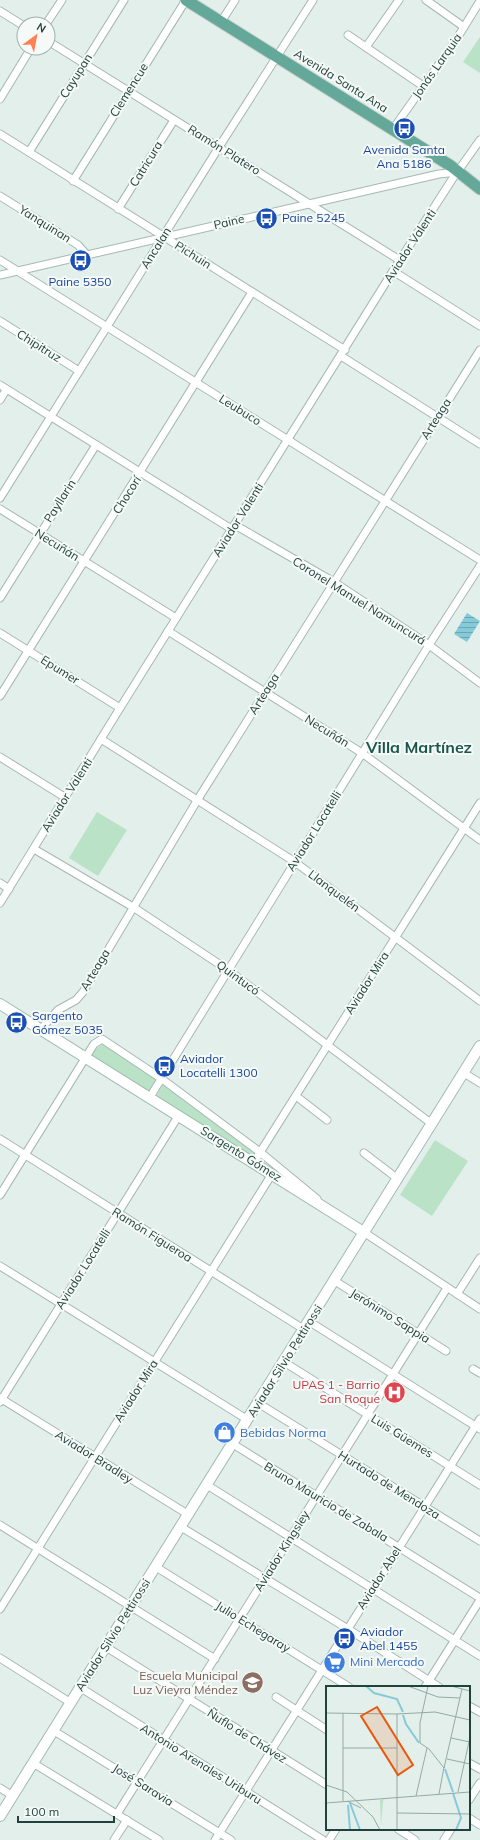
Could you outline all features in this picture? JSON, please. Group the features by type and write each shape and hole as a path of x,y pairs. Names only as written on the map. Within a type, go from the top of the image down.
{"main road":[{"name":"Avenida Santa Ana","path":"186,0 393,129 458,172 480,189"},
{"name":"Sargento Gómez","path":"0,1004 365,1233"},
{"name":"Aviador Silvio Pettirossi","path":"0,1816 365,1233 480,1046"}],"street":[{"path":"51,16 62,0"},
{"name":"Cayupan","path":"29,152 124,0"},
{"name":"Clemencue","path":"74,181 128,91 186,0"},
{"path":"221,22 235,0"},
{"name":"Ancalan","path":"0,498 219,147 314,0"},
{"path":"366,47 399,0"},
{"path":"426,0 464,27"},
{"name":"Jonás Larquia","path":"393,129 464,27 480,1"},
{"path":"0,11 16,21"},
{"path":"348,36 423,86"},
{"name":"Ramón Platero","path":"56,45 400,261"},
{"path":"0,99 26,56"},
{"name":"Catricura","path":"118,209 174,120"},
{"name":"Pichuin","path":"0,134 252,292 480,444"},
{"name":"Aviador Valenti","path":"0,903 176,618 393,272 480,140"},
{"name":"Paine","path":"0,275 309,203 439,174 458,172"},
{"name":"Yanquinan","path":"0,196 78,245 87,255"},
{"name":"Leubuco","path":"0,260 480,560"},
{"path":"393,272 480,326"},
{"name":"Chocorí","path":"0,696 85,562 252,292"},
{"name":"Chipitruz","path":"0,321 79,371"},
{"name":"Arteaga","path":"41,1029 58,1010 76,1000 83,992 198,799 480,350"},
{"path":"0,400 3,388"},
{"name":"Coronel Manuel Namuncurá","path":"3,388 234,527 334,582 429,645 480,683"},
{"name":"Payllarin","path":"0,598 96,445"},
{"name":"Necuñán","path":"0,508 176,618"},
{"name":"Aviador Locatelli","path":"150,1097 429,645 480,566"},
{"name":"Necuñán","path":"168,632 362,753 480,840"},
{"name":"Epumer","path":"0,633 120,708"},
{"name":"Llanquelén","path":"101,739 296,862 480,1001"},
{"path":"0,757 66,798"},
{"name":"Aviador Mira","path":"254,1162 480,802"},
{"name":"Quintucó","path":"34,849 133,907 228,970 432,1124"},
{"path":"0,883 9,889"},
{"path":"0,1195 94,1044 98,1040 105,1040 162,1079 260,1152 333,1212"},
{"path":"464,1073 480,1083"},
{"path":"296,1096 327,1120"},
{"name":"Aviador Locatelli","path":"1,1399 179,1115"},
{"name":"Ramón Figueroa","path":"0,1139 211,1271 394,1374 478,1428"},
{"path":"364,1153 398,1179"},
{"name":"Aviador Mira","path":"0,1608 272,1174"},
{"name":"Sargento Gómez","path":"365,1233 480,1309"},
{"path":"457,1294 480,1258"},
{"path":"0,1266 248,1420"},
{"name":"Jerónimo Sappia","path":"335,1281 418,1335 446,1351"},
{"name":"Aviador Kingsley","path":"117,1814 447,1288"},
{"name":"Luis Güemes","path":"284,1362 480,1485"},
{"path":"473,1369 480,1373"},
{"name":"Aviador Bradley","path":"1,1399 188,1515"},
{"name":"Hurtado de Mendoza","path":"258,1403 480,1541"},
{"name":"Aviador Abel","path":"215,1840 450,1466 478,1428 480,1419"},
{"name":"Bruno Mauricio de Zabala","path":"233,1444 399,1546 480,1599"},
{"path":"207,1485 480,1656"},
{"path":"0,1525 215,1659"},
{"path":"181,1527 348,1629 427,1684 480,1599"},
{"name":"Julio Echegaray","path":"156,1567 347,1686"},
{"name":"Ñuflo de Chávez","path":"106,1647 326,1784"},
{"path":"0,1658 71,1703"},
{"name":"Antonio Arenales Uriburu","path":"81,1688 323,1840"},
{"path":"276,1697 326,1729"},
{"path":"470,1707 480,1712"},
{"name":"José Saravia","path":"54,1731 231,1840"},
{"path":"33,1763 159,1840"},
{"path":"470,1763 480,1769"},
{"path":"470,1798 480,1783"},
{"path":"0,1788 13,1796"},
{"path":"470,1819 480,1825"},
{"path":"114,1840 127,1820"},
{"path":"329,1840 335,1830"},
{"path":"400,1830 415,1840"},
{"path":"444,1840 450,1830"}],"green space":[{"path":"480,37 480,73 463,62"},
{"path":"97,812 127,830 98,876 69,858"},
{"path":"101,1045 105,1045 158,1080 149,1092 90,1054"},
{"path":"163,1084 257,1153 252,1158 156,1097"},
{"path":"435,1140 468,1161 432,1216 400,1195"}],"water":[{"path":"467,613 480,621 467,642 454,634"}],"place":[{"name":"Avenida Santa Ana 5186","path":"404,129"},
{"name":"Paine 5245","path":"267,218"},
{"name":"Paine 5350","path":"80,261"},
{"name":"Sargento Gómez 5035","path":"17,1023"},
{"name":"Aviador Locatelli 1300","path":"165,1066"},
{"name":"UPAS 1 - Barrio San Roque","path":"395,1392"},
{"name":"Bebidas Norma","path":"224,1433"},
{"name":"Aviador Abel 1455","path":"345,1639"},
{"name":"Mini Mercado","path":"334,1662"},
{"name":"Escuela Municipal Luz Vieyra Méndez","path":"253,1683"}],"district":[{"name":"Villa Martínez","path":"419,747"}]}
